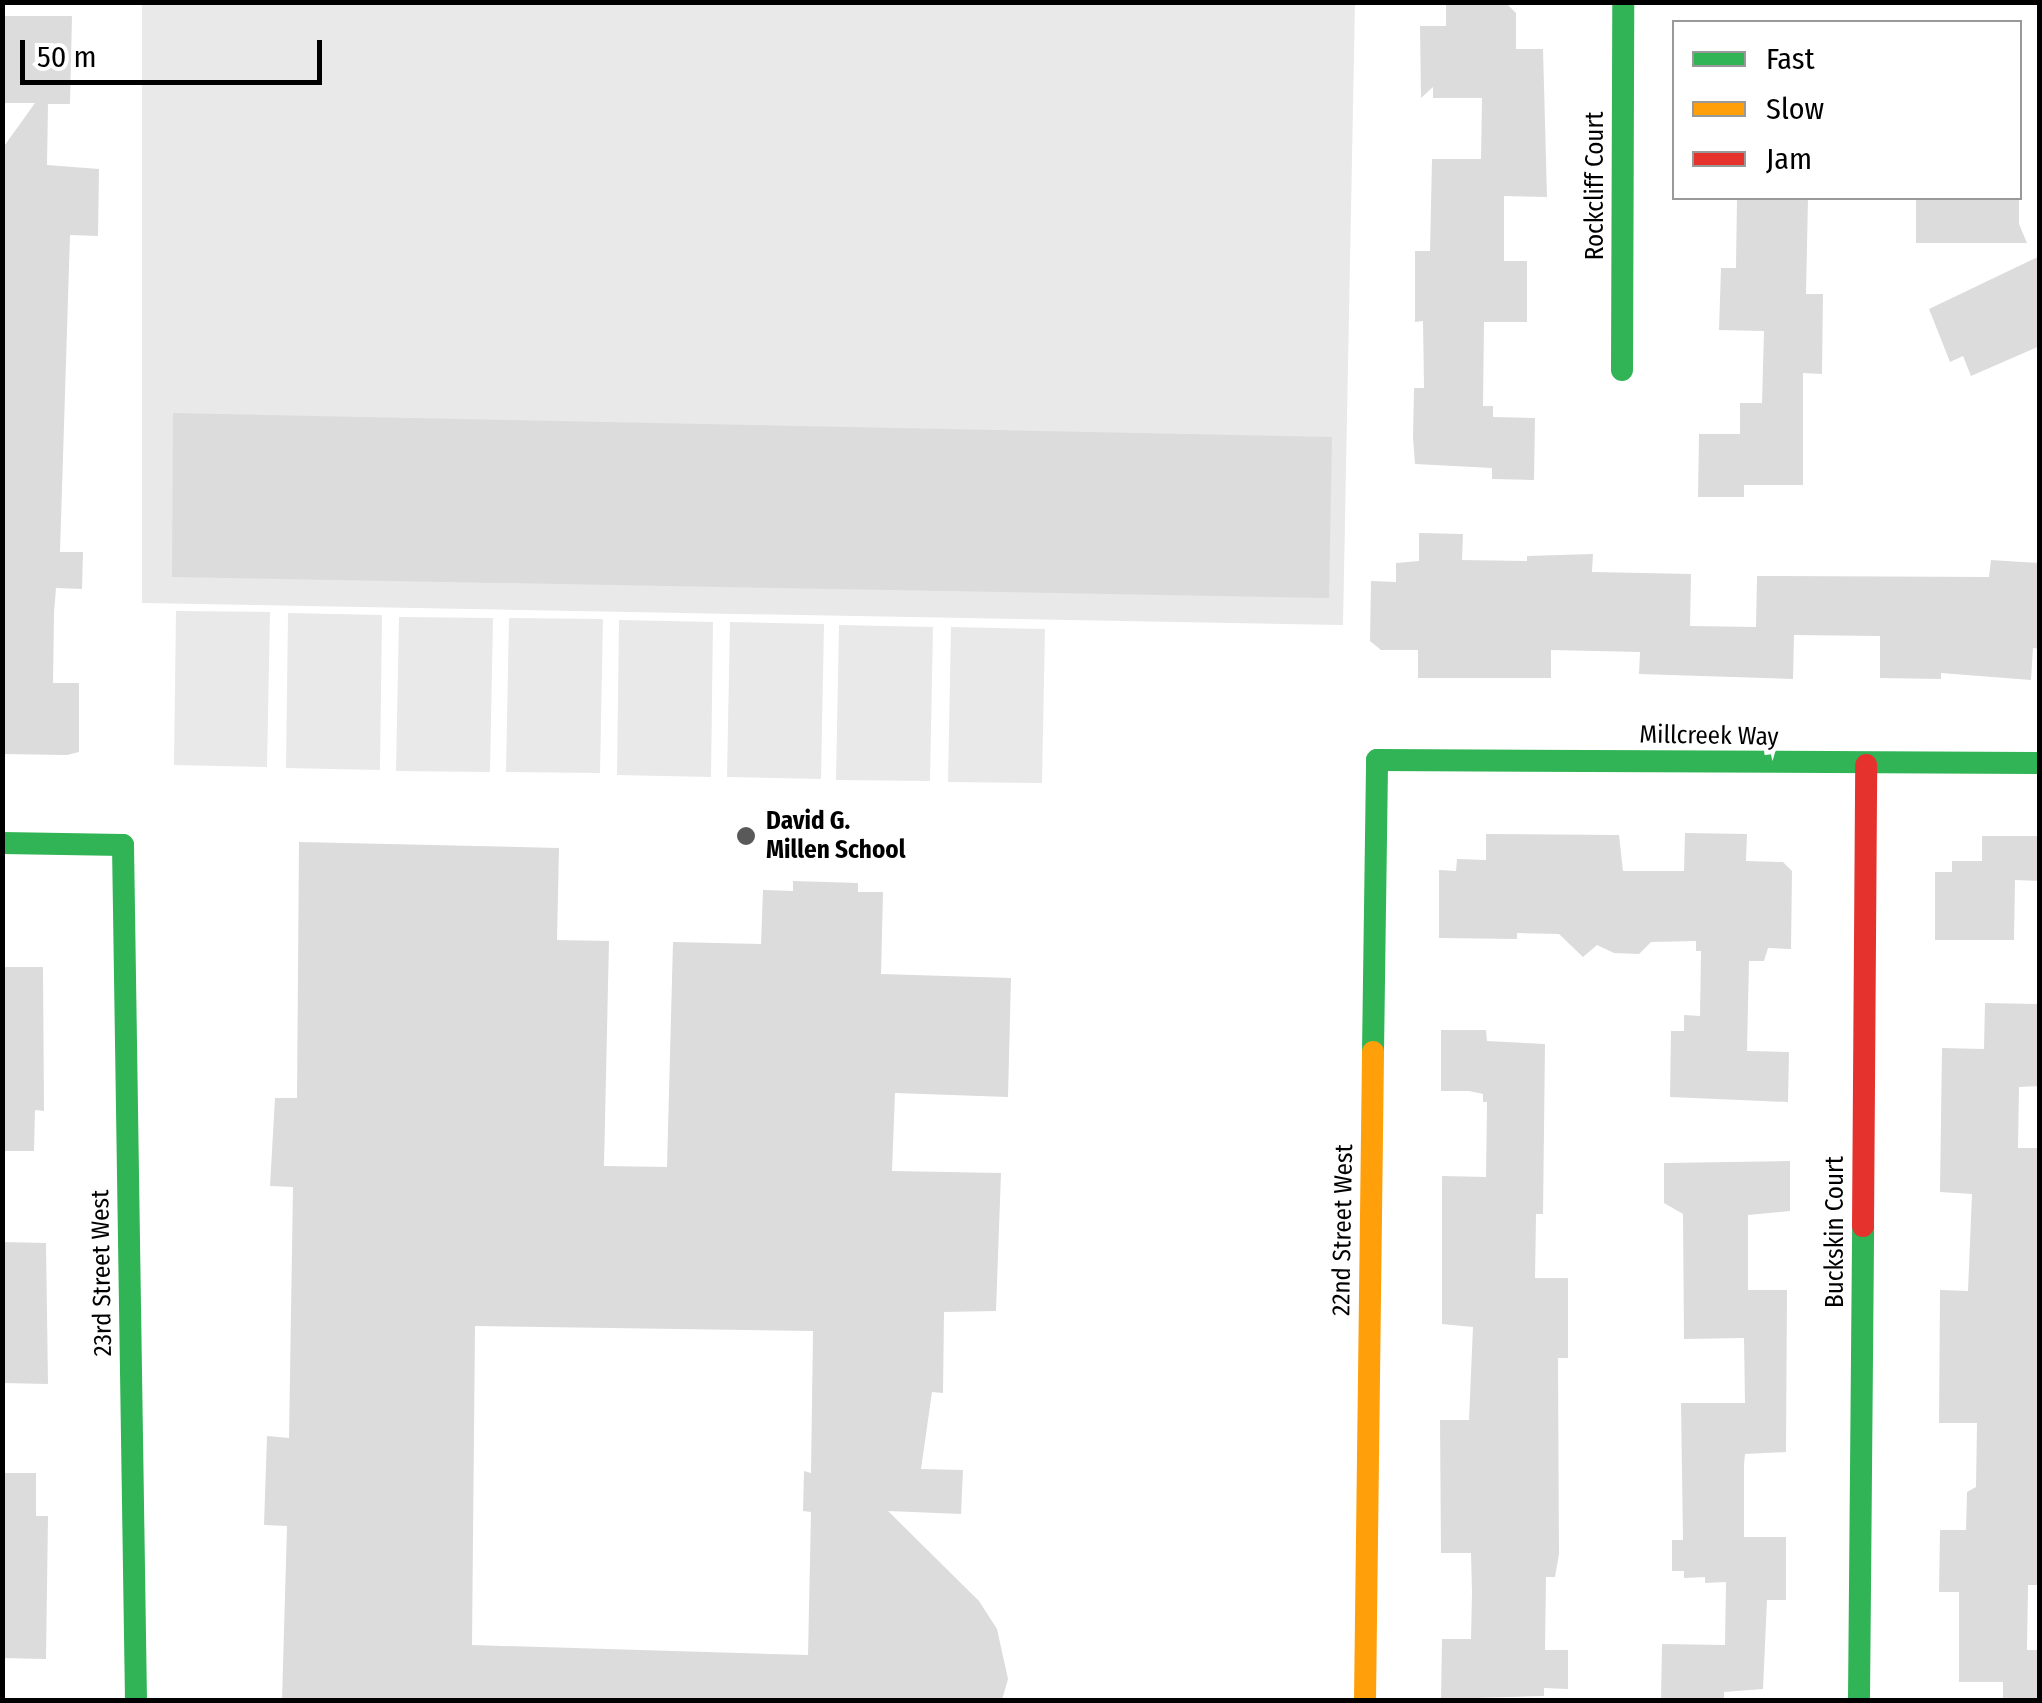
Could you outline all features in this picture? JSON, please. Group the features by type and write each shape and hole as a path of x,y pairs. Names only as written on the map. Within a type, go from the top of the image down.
{"street":[{"name":"Rockcliff Court","path":"1622,370 1623,2"},
{"name":"Millcreek Way","path":"1377,760 2040,763"},
{"name":"22nd Street West","path":"1364,1700 1377,760"},
{"name":"Buckskin Court","path":"1859,1700 1866,765"},
{"name":"23rd Street West","path":"2,843 122,846 136,1700"}],"shaded area":[{"path":"142,3 1355,3 1343,625 142,603"},
{"path":"176,611 270,612 267,767 174,765"},
{"path":"288,613 382,615 380,770 286,768"},
{"path":"399,617 493,618 490,772 396,771"},
{"path":"509,618 603,619 600,773 506,772"},
{"path":"619,620 713,622 711,777 617,775"},
{"path":"730,622 824,624 821,779 727,777"},
{"path":"839,625 933,627 930,781 836,780"},
{"path":"951,627 1045,629 1042,783 948,782"}],"building":[{"path":"1506,3 1516,13 1516,49 1543,49 1547,197 1504,196 1504,261 1527,261 1527,322 1484,322 1483,406 1493,406 1493,417 1535,418 1534,480 1492,479 1492,468 1415,464 1413,437 1414,388 1424,388 1423,321 1415,322 1415,251 1430,251 1432,159 1481,159 1482,98 1433,98 1433,87 1421,98 1420,26 1446,26 1446,4"},
{"path":"2,16 72,16 70,104 48,104 47,165 99,169 98,236 70,235 60,552 83,552 82,589 56,588 54,613 53,683 79,683 79,752 67,755 2,754 2,149 35,103 2,103"},
{"path":"1737,200 1808,200 1806,294 1823,294 1822,374 1803,373 1803,485 1744,485 1744,497 1698,497 1699,434 1740,434 1740,403 1762,403 1764,331 1719,330 1721,268 1736,268"},
{"path":"1916,200 2019,200 2019,224 2027,243 1916,243"},
{"path":"2040,256 2040,346 1971,376 1963,356 1950,362 1929,309"},
{"path":"173,413 1332,437 1329,598 172,577"},
{"path":"1419,533 1463,534 1462,560 1527,561 1527,556 1593,554 1592,572 1691,574 1690,626 1756,627 1757,576 1989,577 1991,560 2040,563 2040,649 2033,648 2031,680 1941,673 1941,679 1880,678 1880,636 1794,635 1793,679 1639,674 1640,652 1551,650 1551,678 1418,678 1418,650 1381,650 1370,641 1371,581 1396,582 1396,563 1419,561"},
{"path":"1685,833 1747,834 1746,861 1783,862 1792,871 1791,949 1768,948 1764,961 1749,961 1747,1051 1789,1052 1788,1102 1670,1097 1671,1031 1684,1031 1684,1015 1700,1016 1701,951 1696,951 1696,941 1651,942 1639,954 1614,953 1597,945 1583,957 1559,934 1517,933 1517,939 1439,938 1439,870 1456,871 1457,859 1486,860 1486,834 1619,835 1623,871 1684,871"},
{"path":"1982,836 2040,836 2040,881 2015,880 2014,940 1935,940 1935,872 1952,872 1952,861 1982,861"},
{"path":"299,842 559,848 557,940 609,941 604,1166 667,1167 673,942 761,944 763,890 793,891 793,881 858,883 858,892 883,892 881,974 1011,978 1008,1097 895,1093 892,1171 1001,1173 996,1311 944,1312 943,1393 932,1392 921,1469 963,1470 961,1514 888,1511 979,1601 997,1629 1008,1679 1002,1700 282,1700 287,1526 264,1525 267,1436 289,1438 293,1187 270,1186 275,1098 297,1098","holes":["475,1326 813,1331 811,1473 804,1471 803,1511 811,1512 808,1655 472,1645"]},
{"path":"2,967 43,967 44,1111 35,1110 34,1151 2,1151"},
{"path":"1985,1003 2040,1004 2040,1086 2019,1087 2018,1148 2040,1148 2040,1585 2028,1585 2027,1650 2040,1650 2040,1700 2003,1700 2003,1682 1959,1682 1959,1592 1939,1592 1940,1530 1966,1530 1967,1492 1976,1487 1977,1423 1939,1423 1940,1290 1968,1291 1972,1194 1940,1192 1942,1048 1984,1049"},
{"path":"1441,1030 1486,1030 1487,1041 1545,1044 1543,1214 1536,1214 1535,1278 1568,1278 1568,1358 1558,1358 1559,1554 1555,1577 1546,1577 1545,1650 1568,1650 1568,1689 1544,1688 1544,1696 1441,1699 1442,1639 1471,1639 1472,1593 1471,1553 1441,1553 1440,1420 1469,1420 1473,1327 1442,1324 1442,1176 1486,1177 1487,1102 1483,1102 1483,1094 1441,1091"},
{"path":"1790,1161 1790,1211 1748,1215 1748,1290 1787,1290 1786,1452 1745,1454 1744,1464 1744,1537 1786,1537 1786,1600 1767,1600 1763,1689 1724,1692 1724,1700 1661,1700 1662,1644 1725,1645 1726,1582 1705,1583 1705,1577 1684,1578 1684,1571 1672,1571 1672,1540 1683,1540 1681,1403 1745,1403 1744,1338 1684,1339 1683,1214 1664,1203 1664,1163"},
{"path":"2,1242 46,1243 48,1384 2,1383"},
{"path":"2,1473 36,1473 36,1516 48,1516 46,1659 2,1658"}],"traffic: fast":[{"path":"1622,370 1623,2"},
{"path":"1373,1052 1377,760 2040,763"},
{"path":"2,843 123,845 136,1700"},
{"path":"1859,1700 1863,1226"}],"traffic: slow":[{"path":"1365,1700 1373,1052"}],"traffic: jam":[{"path":"1863,1226 1866,765"}],"place":[{"name":"David G. Millen School","path":"746,836"}]}
